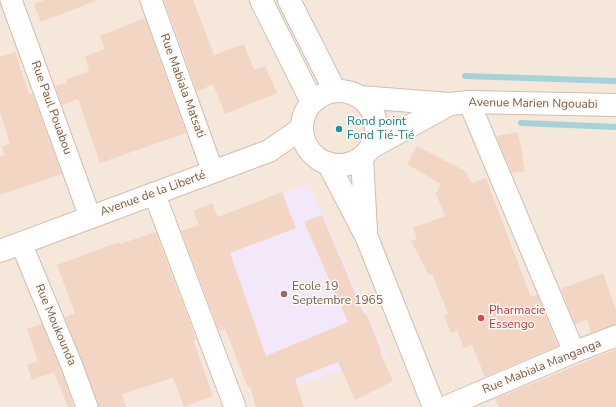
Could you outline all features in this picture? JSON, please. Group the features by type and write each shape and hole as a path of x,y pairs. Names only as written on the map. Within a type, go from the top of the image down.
{"street":[{"name":"Rue Paul Pouabou","path":"11,0 90,217"},
{"name":"Rue Mabiala Matsati","path":"151,0 213,172"},
{"path":"261,0 312,102"},
{"path":"289,0 335,91"},
{"path":"335,91 348,92 360,97 368,105 374,115 376,127 375,138 366,152 352,162 340,164 328,163 318,158 310,150 304,140 302,128 304,114 312,102 326,93 335,91"},
{"name":"Avenue Marien Ngouabi","path":"360,97 460,103 616,105"},
{"path":"460,103 574,352"},
{"name":"Avenue Marien Ngouabi","path":"366,152 460,103"},
{"name":"Avenue de la Liberté","path":"0,251 269,151 302,128"},
{"path":"269,151 310,150"},
{"path":"366,152 367,238"},
{"path":"328,163 367,238 434,407"},
{"path":"154,194 236,407"},
{"name":"Rue Moukounda","path":"21,243 72,366 87,407"},
{"name":"Rue Mabiala Manganga","path":"445,407 574,352 616,336"}],"shaded area":[{"path":"0,0 616,0 616,407 0,407"},
{"name":"Ecole 19 Septembre 1965","path":"309,184 387,356 253,400 184,232"}],"building":[{"path":"44,0 95,1 41,22 34,4"},
{"path":"164,0 193,0 214,55 244,44 254,70 265,66 277,93 225,114 213,84 197,92"},
{"path":"145,18 186,133 100,163 78,99 62,105 55,86 67,83 66,79 89,72 85,56 105,49 100,36"},
{"path":"15,52 29,94 32,93 62,174 0,195 0,156 5,155 2,147 10,144 0,112 0,57"},
{"path":"518,132 525,171 512,173 496,136"},
{"path":"417,146 465,171 472,183 486,178 531,297 537,295 558,346 485,377 472,345 464,348 457,330 451,333 444,315 448,313 432,274 429,275 411,241 417,239 413,228 445,216 436,194 441,184 407,164"},
{"path":"282,192 296,228 230,253 266,356 348,322 304,222 322,215 364,314 366,313 382,352 380,353 393,381 355,400 338,362 295,379 304,407 256,407 250,387 248,388 225,329 219,331 181,231 199,225 193,211 212,203 218,217"},
{"path":"156,232 196,339 193,340 213,396 184,407 173,378 122,394 126,407 99,407 65,317 75,313 57,265 119,242 120,244"},
{"path":"603,273 616,310 616,324 591,333 587,319 575,324 561,289"},
{"path":"42,324 74,407 68,407 54,372 32,380 27,365 38,361 27,329"},
{"path":"616,349 616,407 499,407 495,399"}],"waterway":[{"path":"465,76 616,81"},
{"path":"521,123 616,127"}],"place":[{"name":"Rond point Fond Tié-Tié","path":"339,129"},
{"name":"Ecole 19 Septembre 1965","path":"284,294"},
{"name":"Pharmacie Essengo","path":"481,318"}]}
